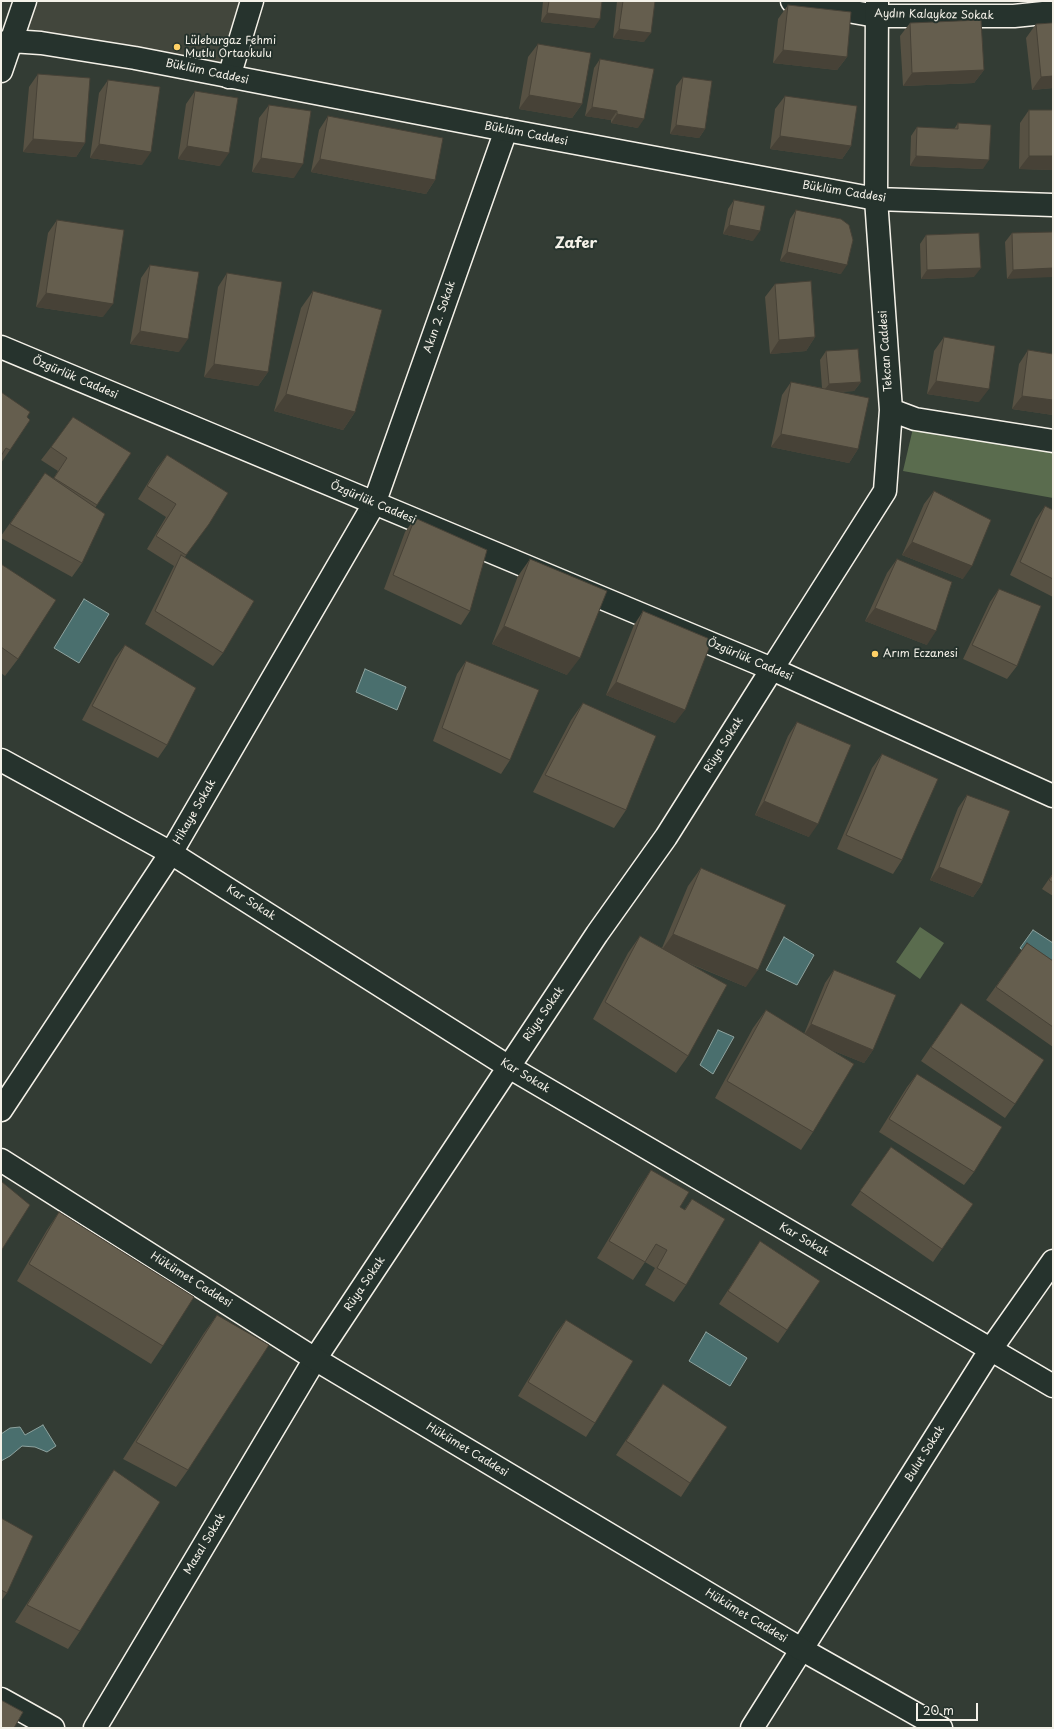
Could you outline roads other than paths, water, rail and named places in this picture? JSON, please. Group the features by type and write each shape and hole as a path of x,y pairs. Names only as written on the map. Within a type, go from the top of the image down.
{"street":[{"path":"1,70 6,42 25,1"},
{"path":"228,77 252,1"},
{"name":"Aydın Kalaykoz Sokak","path":"792,1 877,8 1015,8 1053,12"},
{"name":"Tekcan Caddesi","path":"772,669 885,491 891,410 876,199 877,8"},
{"name":"Büklüm Caddesi","path":"6,42 41,43 135,58 506,130 876,199 1053,205"},
{"name":"Akın 2. Sokak","path":"374,504 506,130"},
{"name":"Özgürlük Caddesi","path":"1,347 772,669 1053,796"},
{"path":"891,410 915,419 1053,441"},
{"name":"Hikaye Sokak","path":"1,1110 171,853 374,504"},
{"name":"Rüya Sokak","path":"315,1359 597,934 666,837 772,669"},
{"name":"Kar Sokak","path":"1,760 171,853 509,1067 1053,1386"},
{"name":"Hükümet Caddesi","path":"1,1160 315,1359 801,1649 941,1728"},
{"name":"Bulut Sokak","path":"752,1728 991,1350 1053,1261"},
{"name":"Masal Sokak","path":"95,1728 315,1359"},
{"path":"1,1699 53,1728"}],"water":[{"path":"84,599 109,614 79,663 54,648"},
{"path":"365,669 406,687 397,710 356,692"},
{"path":"1033,930 1053,943 1053,971 1020,948"},
{"path":"784,937 814,955 797,985 766,970"},
{"path":"718,1030 734,1037 713,1074 700,1065"},
{"path":"706,1332 747,1358 730,1386 689,1361"},
{"path":"43,1425 56,1446 47,1452 35,1447 22,1446 1,1461 1,1434 10,1428 20,1427 25,1435"}],"place":[{"name":"Lüleburgaz Fehmi Mutlu Ortaokulu","path":"177,47"},
{"name":"Arım Eczanesi","path":"875,654"}],"district":[{"name":"Zafer","path":"576,244"}]}
